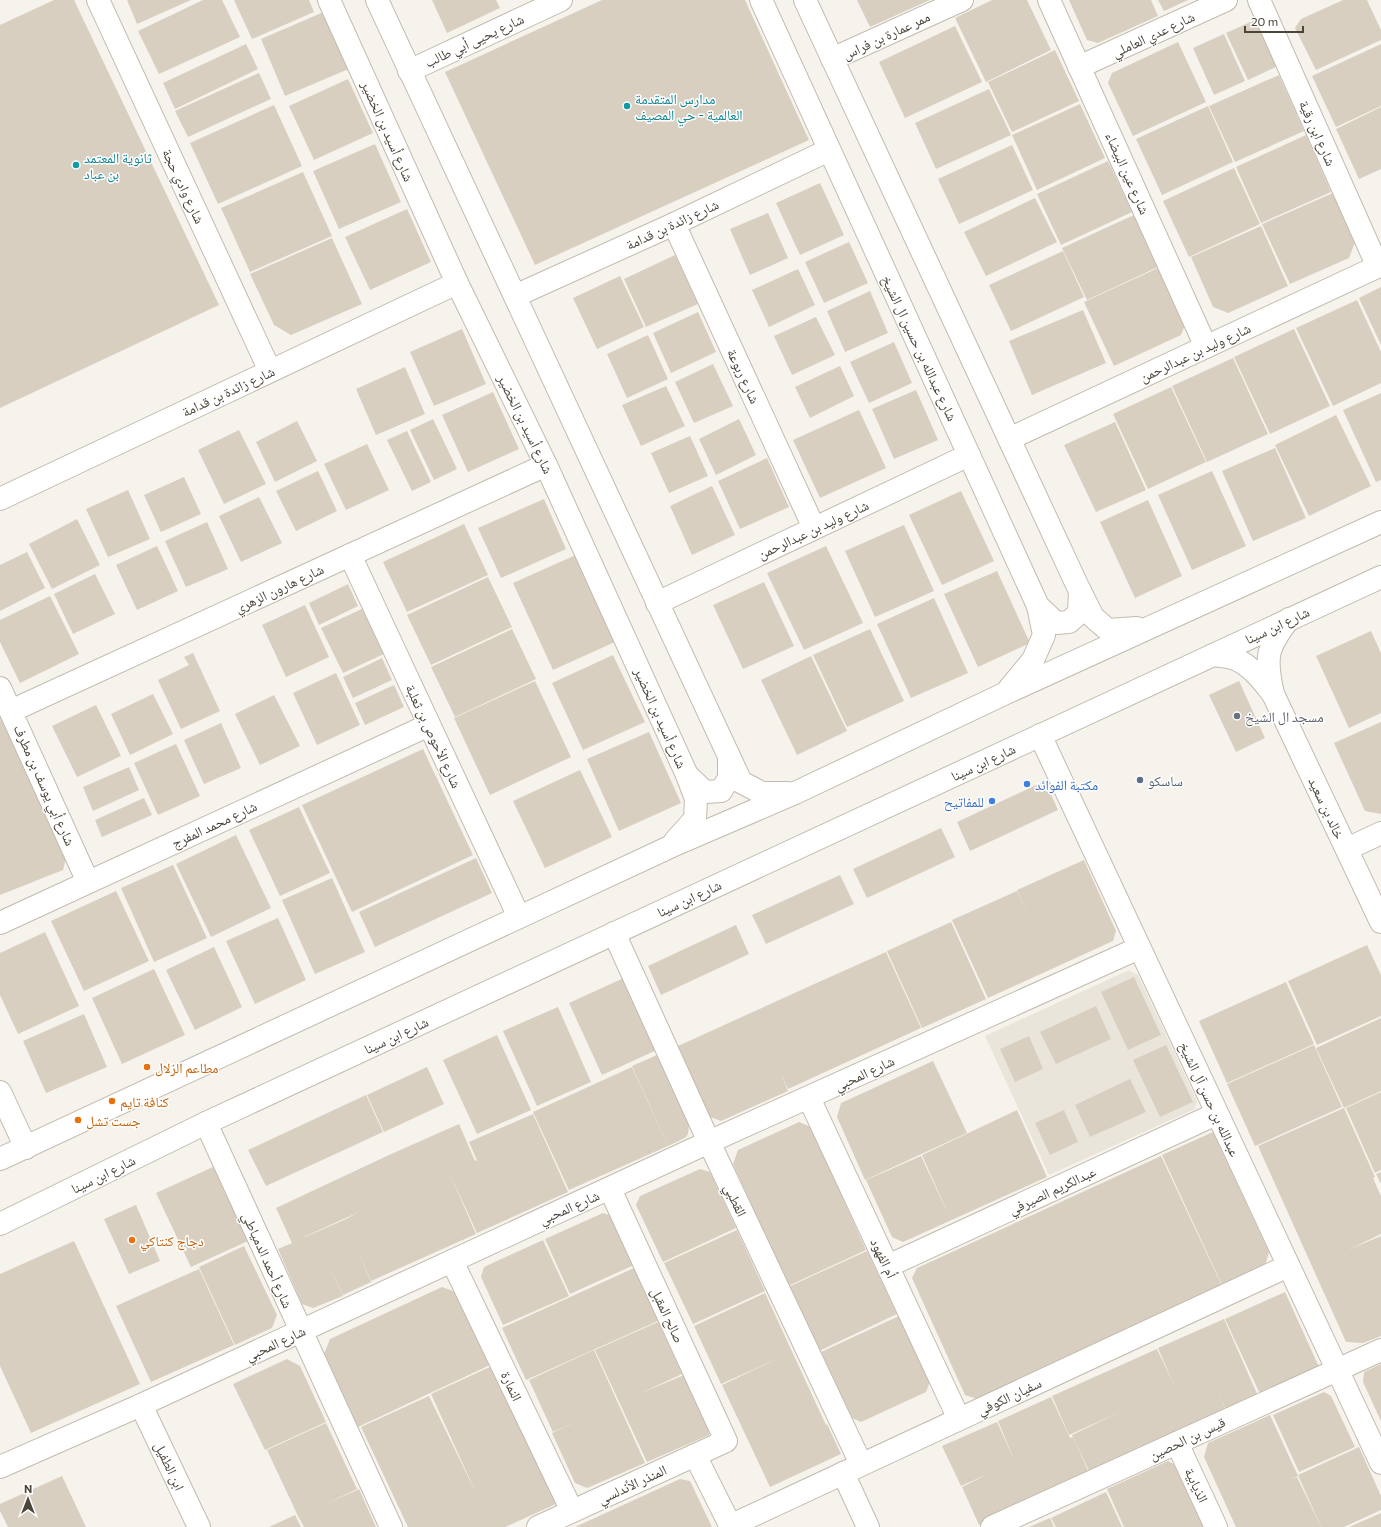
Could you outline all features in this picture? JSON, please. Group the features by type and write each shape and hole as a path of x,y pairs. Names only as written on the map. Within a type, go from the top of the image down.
{"street":[{"name":"شارع وادي حجة","path":"98,0 270,371"},
{"name":"شارع أسيد بن الخضير","path":"329,0 457,284 546,465 687,775 696,799 695,819 672,846"},
{"path":"377,0 728,757 741,782 762,793 795,793"},
{"name":"شارع يحيى أبي طالب","path":"409,71 561,0"},
{"name":"شارع عبدالله بن حسين ال الشيخ","path":"761,0 1038,606 1044,635 1033,660 1006,693"},
{"path":"804,0 1093,617 1108,630 1150,627"},
{"name":"ممر عمارة بن فراس","path":"832,59 962,0"},
{"name":"شارع عين البيضاء","path":"1049,0 1206,347"},
{"name":"شارع عدي العاملي","path":"1079,67 1226,0"},
{"name":"شارع ابن رقية","path":"1259,0 1379,266"},
{"name":"شارع زائدة بن قدامة","path":"514,296 674,224 829,150"},
{"name":"شارع ربوعة","path":"674,224 814,528"},
{"name":"شارع وليد بن عبدالرحمن","path":"1009,439 1379,266"},
{"name":"شارع زائدة بن قدامة","path":"0,499 457,284"},
{"name":"شارع وليد بن عبدالرحمن","path":"657,603 969,456"},
{"name":"شارع هارون الزهري","path":"11,711 546,465"},
{"path":"0,1159 672,846 795,793 1006,693 1381,522"},
{"name":"شارع الأحوص بن ثعلبة","path":"350,555 519,917"},
{"name":"شارع ابن سينا","path":"0,1224 206,1123 1381,577"},
{"path":"1038,606 1056,623 1069,622 1079,613 1080,591"},
{"name":"خالد بن سعيد","path":"1273,694 1268,672 1269,654 1274,638 1289,620"},
{"name":"خالد بن سعيد","path":"1213,655 1232,658 1245,665 1261,678 1273,694 1381,922"},
{"name":"شارع أبي يوسف بن مطرف","path":"0,688 88,882"},
{"name":"شارع محمد المفرج","path":"0,923 429,725"},
{"name":"عبدالله بن حسن آل الشيخ","path":"1040,735 1216,1114 1381,1463"},
{"path":"687,775 705,792 721,791 729,778 728,757"},
{"path":"1347,849 1381,833"},
{"name":"القطبي","path":"614,933 709,1142 852,1469 868,1527"},
{"name":"شارع المحبي","path":"0,1467 141,1405 709,1142 1139,948"},
{"path":"0,1092 26,1148"},
{"name":"أم الفهود","path":"809,1098 959,1419"},
{"name":"عبدالكريم الصيرفي","path":"888,1266 1216,1114"},
{"name":"شارع أحمد الدمياطي","path":"206,1123 300,1332 391,1527"},
{"name":"صالح المقبل","path":"610,1189 726,1441"},
{"name":"النمارة","path":"452,1261 572,1511"},
{"name":"سفيان الكوفي","path":"730,1526 1288,1266"},
{"name":"قيس بن الحصين","path":"992,1527 1381,1350"},
{"name":"ابن الطفيل","path":"141,1405 199,1527"},
{"name":"المنذر الأندلسي","path":"538,1527 726,1441"},
{"name":"الذيابية","path":"1177,1443 1216,1527"},
{"path":"695,1455 730,1526"}],"shaded area":[{"path":"1129,970 1138,975 1197,1101 1195,1109 1049,1175 985,1036"}],"building":[{"name":"ثانوية المعتمد بن عباد","path":"54,0 74,0 219,305 0,408 0,25"},
{"path":"127,0 191,0 137,24"},
{"path":"203,0 222,0 240,37 159,74 138,31"},
{"path":"234,0 309,0 314,12 252,39"},
{"path":"432,0 496,0 500,8 447,33"},
{"name":"مدارس المتقدمة العالمية - حي المصيف","path":"602,0 745,0 809,140 535,265 445,72"},
{"path":"857,0 930,0 870,27"},
{"path":"992,0 1027,0 1051,50 986,82 955,18"},
{"path":"1069,0 1151,0 1158,16 1098,43 1087,40"},
{"path":"1158,0 1188,0 1164,11"},
{"path":"1343,0 1367,0 1381,30 1381,40 1316,70 1295,28 1301,19"},
{"path":"326,11 351,68 285,96 261,39"},
{"path":"1257,19 1278,66 1248,80 1226,33"},
{"path":"955,26 982,82 905,118 879,62"},
{"path":"1224,34 1245,81 1214,95 1193,48"},
{"path":"1178,42 1206,102 1133,136 1108,83 1112,73"},
{"path":"246,44 258,69 175,109 163,83"},
{"path":"1381,44 1381,106 1336,127 1312,76"},
{"path":"1055,50 1079,101 1012,132 988,82"},
{"path":"259,73 271,99 188,137 175,111"},
{"path":"1279,75 1304,131 1235,162 1209,106"},
{"path":"348,79 373,133 314,160 289,106"},
{"path":"989,89 1011,135 936,169 915,123"},
{"path":"1080,104 1105,158 1037,190 1012,135"},
{"path":"274,105 302,166 218,204 190,143"},
{"path":"1208,106 1233,162 1162,195 1136,139"},
{"path":"1381,107 1381,169 1359,179 1336,129"},
{"path":"1306,135 1331,192 1261,223 1236,167"},
{"path":"375,144 401,202 339,229 313,171"},
{"path":"1012,145 1033,190 959,224 938,179"},
{"path":"1108,161 1132,212 1061,245 1037,194"},
{"path":"1234,168 1260,224 1189,257 1163,201"},
{"path":"303,172 332,236 250,272 221,208"},
{"path":"820,183 844,235 800,255 776,203"},
{"path":"1333,193 1355,242 1349,258 1290,284 1262,224"},
{"path":"1035,198 1057,242 986,276 964,232"},
{"path":"407,209 431,262 370,290 345,237"},
{"path":"768,213 788,258 750,275 730,229"},
{"path":"1134,215 1158,267 1087,300 1062,248"},
{"path":"1261,226 1288,286 1228,313 1213,307 1191,257"},
{"path":"332,238 362,304 291,335 274,325 250,274"},
{"path":"849,242 868,283 824,303 805,262"},
{"path":"1063,251 1084,297 1011,331 989,285"},
{"path":"675,255 698,304 646,327 624,279"},
{"path":"1158,268 1185,325 1181,335 1114,366 1084,302"},
{"path":"798,269 815,305 769,327 752,290"},
{"path":"620,276 644,327 597,349 573,298"},
{"path":"1381,287 1381,345 1359,298"},
{"path":"870,291 888,333 845,352 827,311"},
{"path":"1357,300 1381,352 1381,383 1333,406 1296,328"},
{"path":"1083,310 1106,363 1032,395 1009,341"},
{"path":"698,312 716,352 671,373 653,333"},
{"path":"816,317 835,355 792,375 774,336"},
{"path":"462,329 486,384 434,406 410,352"},
{"path":"1294,329 1330,406 1270,434 1234,357"},
{"path":"648,335 668,379 627,398 607,354"},
{"path":"894,342 912,383 869,403 850,362"},
{"path":"1233,358 1268,434 1207,462 1172,386"},
{"path":"713,364 733,406 694,423 675,382"},
{"path":"840,366 854,396 810,418 795,387"},
{"path":"405,367 425,414 376,435 356,389"},
{"path":"666,386 685,426 641,446 622,405"},
{"path":"1171,387 1206,462 1148,489 1113,414"},
{"path":"916,390 938,440 894,459 872,409"},
{"path":"493,392 519,449 468,472 442,415"},
{"path":"1381,393 1381,480 1376,482 1343,410"},
{"path":"859,410 886,468 820,498 793,440"},
{"path":"1336,415 1371,486 1309,516 1275,445"},
{"path":"433,419 457,469 434,480 410,430"},
{"path":"739,419 756,455 716,475 699,439"},
{"path":"297,421 317,461 275,482 256,442"},
{"path":"1115,422 1146,490 1096,512 1064,445"},
{"path":"239,430 266,484 224,504 198,450"},
{"path":"407,431 431,482 412,491 387,440"},
{"path":"690,436 708,476 669,493 651,453"},
{"path":"367,444 389,490 346,510 324,464"},
{"path":"1275,448 1306,518 1253,541 1222,471"},
{"path":"767,458 789,507 740,529 718,481"},
{"path":"318,471 337,511 296,531 276,491"},
{"path":"1212,471 1246,546 1192,570 1158,495"},
{"path":"184,477 201,514 161,532 144,495"},
{"path":"712,486 735,535 692,555 670,506"},
{"path":"128,490 150,539 108,557 86,509"},
{"path":"961,491 994,561 942,585 909,515"},
{"path":"259,497 282,543 241,562 219,516"},
{"path":"544,499 566,549 501,578 478,528"},
{"path":"1148,500 1182,576 1135,598 1100,522"},
{"path":"77,519 100,565 52,589 29,544"},
{"path":"207,522 228,569 186,587 165,541"},
{"path":"464,524 488,575 407,612 383,562"},
{"path":"904,525 934,591 875,617 845,551"},
{"path":"157,546 178,591 137,610 116,565"},
{"path":"826,546 863,623 804,650 767,573"},
{"path":"27,552 45,588 0,611 0,565"},
{"path":"578,554 617,641 553,670 513,583"},
{"path":"997,571 1030,643 978,667 944,594"},
{"path":"95,574 115,614 73,634 54,594"},
{"path":"488,577 512,627 431,665 407,615"},
{"path":"764,582 794,646 743,669 713,605"},
{"path":"348,584 358,606 319,625 309,603"},
{"path":"50,596 79,654 20,683 0,642 0,620"},
{"path":"934,598 968,673 911,698 877,624"},
{"path":"305,605 329,657 286,677 262,625"},
{"path":"364,608 386,653 343,673 321,628"},
{"path":"512,629 536,679 455,717 431,667"},
{"path":"870,629 904,701 847,727 813,655"},
{"path":"1371,631 1381,653 1381,713 1349,728 1316,656"},
{"path":"193,653 220,711 181,729 158,680 189,665 184,657"},
{"path":"613,655 645,722 583,750 552,683"},
{"path":"811,656 847,731 797,755 761,680"},
{"path":"382,658 392,680 353,698 343,677"},
{"path":"336,673 360,725 317,745 293,693"},
{"path":"535,681 571,757 490,795 454,718"},
{"name":"مسجد ال الشيخ","path":"1239,681 1265,738 1236,752 1209,695"},
{"path":"394,685 404,707 365,725 355,703"},
{"path":"153,694 173,734 130,755 111,714"},
{"path":"274,695 300,746 260,765 235,714"},
{"path":"96,705 121,756 77,777 52,726"},
{"path":"0,715 66,858 63,870 0,895"},
{"path":"1381,722 1381,814 1365,811 1334,743"},
{"path":"221,723 241,768 204,784 184,740"},
{"path":"649,732 681,803 619,831 587,759"},
{"path":"176,744 200,796 158,815 134,763"},
{"path":"423,749 473,855 352,912 302,805"},
{"path":"129,767 139,790 93,811 83,787"},
{"path":"580,770 612,837 545,868 513,801"},
{"path":"1045,781 1058,810 970,851 957,822"},
{"path":"144,798 152,815 102,837 95,820"},
{"path":"299,807 330,873 280,896 249,830"},
{"path":"941,828 955,857 867,898 853,869"},
{"path":"236,835 271,908 211,937 176,864"},
{"path":"476,858 492,893 375,947 359,912"},
{"path":"1084,860 1116,931 1113,941 988,998 952,920 1017,891 1028,914 1017,890"},
{"path":"173,865 207,938 154,962 121,888"},
{"path":"840,875 854,904 766,944 752,915"},
{"path":"332,878 365,952 315,974 282,900"},
{"path":"116,891 149,961 84,991 51,921"},
{"path":"278,918 306,980 255,1004 226,941"},
{"path":"951,922 986,999 922,1028 887,951"},
{"path":"736,925 749,954 661,995 648,966"},
{"path":"45,932 79,1006 18,1034 0,995 0,953"},
{"path":"1367,945 1381,975 1381,1016 1317,1045 1288,981"},
{"path":"214,947 242,1007 195,1030 166,970"},
{"path":"886,952 921,1028 788,1089 781,1074 788,1091 721,1121 710,1117 678,1046"},
{"path":"154,969 185,1035 122,1064 92,998"},
{"path":"626,977 659,1049 602,1075 569,1003"},
{"path":"1134,977 1161,1035 1128,1050 1101,992"},
{"path":"1286,982 1314,1044 1227,1083 1199,1021"},
{"path":"1096,1006 1111,1039 1056,1064 1040,1032"},
{"path":"558,1007 591,1082 537,1106 503,1031"},
{"path":"84,1014 107,1067 46,1093 23,1041"},
{"path":"1381,1018 1381,1091 1344,1108 1316,1048"},
{"path":"497,1035 531,1110 477,1134 443,1060"},
{"path":"1029,1036 1043,1069 1015,1082 1000,1049"},
{"path":"1166,1045 1193,1102 1160,1117 1133,1060"},
{"path":"1314,1045 1342,1107 1255,1146 1227,1084"},
{"path":"657,1055 689,1125 688,1134 685,1138 668,1146 632,1066"},
{"path":"933,1061 967,1133 865,1180 837,1117 841,1103"},
{"path":"427,1067 444,1104 384,1132 367,1095"},
{"path":"632,1067 668,1146 569,1190 533,1112"},
{"path":"1130,1079 1146,1112 1090,1137 1075,1105"},
{"path":"1381,1092 1381,1170 1375,1173 1346,1108"},
{"path":"366,1095 383,1132 266,1186 248,1150"},
{"path":"1344,1108 1375,1177 1352,1187 1373,1178 1381,1196 1381,1234 1350,1249 1381,1236 1381,1336 1363,1343 1346,1342 1258,1146"},
{"path":"1017,1110 1047,1177 903,1242 892,1237 866,1180 921,1156 950,1218 922,1155"},
{"path":"1064,1110 1078,1142 1050,1155 1035,1123"},
{"path":"533,1114 568,1192 477,1233 449,1172 476,1234 371,1281 357,1249 371,1282 343,1295 328,1263 343,1296 313,1308 302,1304 278,1249 292,1243 276,1208 459,1124 475,1161 477,1160 469,1142","holes":["359,1212 305,1237 304,1237"]},
{"path":"799,1122 811,1127 866,1250 788,1286 733,1164 738,1150"},
{"path":"1213,1132 1269,1252 1265,1266 1222,1285 1162,1155"},
{"path":"1161,1156 1222,1286 977,1399 965,1395 912,1278 917,1268"},
{"path":"213,1167 248,1241 191,1267 156,1193"},
{"path":"700,1169 710,1172 736,1228 663,1262 636,1205 640,1196"},
{"path":"1381,1172 1381,1184 1376,1174"},
{"name":"دجاج كنتاكي","path":"136,1205 160,1261 129,1274 104,1219"},
{"path":"603,1213 612,1216 634,1265 570,1294 545,1239"},
{"path":"737,1230 765,1291 693,1324 664,1263"},
{"path":"543,1240 569,1296 503,1325 481,1277 484,1267"},
{"path":"74,1241 140,1384 31,1433 0,1366 0,1274"},
{"path":"244,1246 277,1315 272,1328 235,1345 199,1267"},
{"path":"867,1251 897,1314 819,1351 788,1287"},
{"path":"634,1268 658,1321 526,1380 502,1328"},
{"path":"199,1269 234,1345 151,1382 116,1306"},
{"path":"442,1287 456,1292 490,1365 358,1427 324,1354 330,1339"},
{"path":"1285,1292 1319,1367 1260,1394 1225,1319"},
{"path":"765,1293 841,1454 770,1487 722,1385 779,1358 721,1384 694,1326"},
{"path":"899,1316 930,1381 926,1392 861,1422 852,1418 821,1352"},
{"path":"1224,1319 1258,1396 1226,1410 1218,1392 1226,1411 1090,1473 1072,1435 1120,1412 1069,1435 1052,1396 1157,1349 1174,1385 1158,1348"},
{"path":"658,1322 682,1374 639,1394 684,1375 708,1428 709,1435 647,1462 595,1350"},
{"path":"594,1350 645,1463 587,1488 575,1483 552,1433 578,1421 553,1432 529,1380"},
{"path":"287,1359 300,1366 326,1422 265,1450 233,1384"},
{"path":"1381,1364 1381,1421 1363,1382 1364,1372"},
{"path":"492,1366 556,1504 505,1527 408,1527 361,1427 429,1396 477,1495 431,1394"},
{"path":"1324,1392 1331,1396 1355,1447 1299,1472 1273,1415"},
{"path":"1051,1397 1070,1438 1073,1437 1090,1475 979,1525 962,1487 988,1474 961,1486 942,1446 997,1422 1015,1462 998,1421"},
{"path":"1270,1415 1298,1476 1290,1479 1297,1477 1321,1527 1236,1527 1204,1457 1208,1443"},
{"path":"326,1423 357,1489 324,1505 359,1489 376,1527 304,1527 298,1516 267,1450"},
{"path":"1359,1447 1381,1496 1381,1510 1344,1527 1321,1527 1298,1475"},
{"path":"1168,1461 1177,1466 1203,1527 1124,1527 1107,1489"},
{"path":"62,1476 86,1527 8,1527 0,1511 0,1504"},
{"path":"680,1479 690,1481 712,1527 575,1527"},
{"path":"1106,1492 1122,1527 1056,1527 1051,1518"},
{"path":"1381,1513 1381,1527 1349,1527"},
{"path":"295,1515 301,1527 269,1527"},
{"path":"1050,1518 1054,1527 1029,1527"}],"place":[{"name":"مدارس المتقدمة العالمية - حي المصيف","path":"627,106"},
{"name":"ثانوية المعتمد بن عباد","path":"76,165"},
{"name":"مسجد ال الشيخ","path":"1237,716"},
{"name":"ساسكو","path":"1140,780"},
{"name":"مكتبة الفوائد","path":"1027,784"},
{"name":"للمفاتيح","path":"992,801"},
{"name":"مطاعم الزلال","path":"147,1067"},
{"name":"كنافة تايم","path":"112,1101"},
{"name":"جست تشل","path":"78,1120"},
{"name":"دجاج كنتاكي","path":"132,1240"}]}
